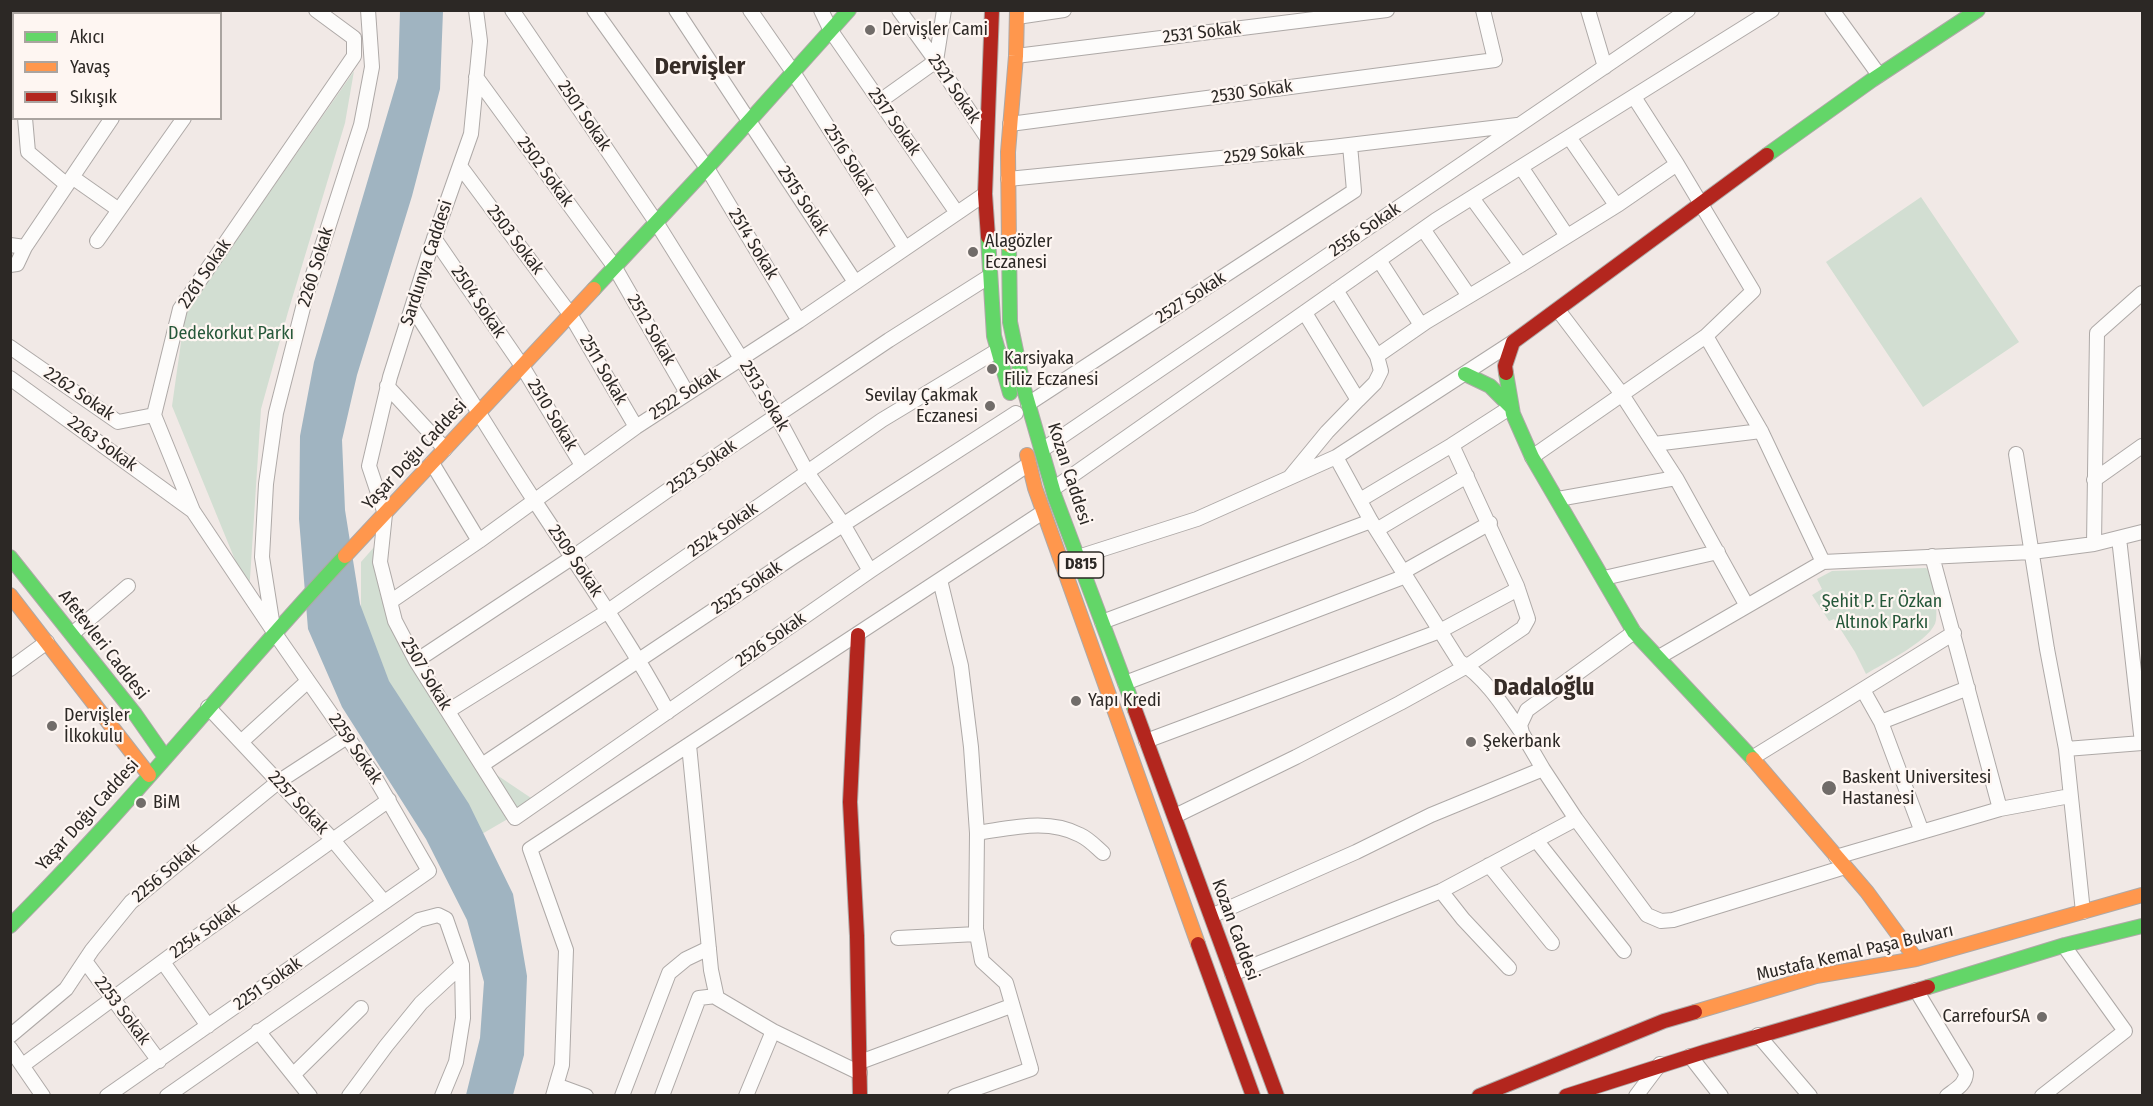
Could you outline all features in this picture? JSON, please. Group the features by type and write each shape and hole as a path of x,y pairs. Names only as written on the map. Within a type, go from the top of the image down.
{"main road":[{"name":"Yaşar Doğu Caddesi","path":"10,926 59,877 274,632 707,168 849,10"},
{"path":"992,10 985,194 990,276 994,336 1017,418"},
{"path":"1916,959 1867,892 1752,758 1634,633 1532,457 1511,407 1505,366 1513,342 1879,75 1978,10"},
{"name":"Kozan Caddesi","path":"1017,14 1008,179 1010,322 1028,404 1053,489 1277,1095"},
{"path":"1465,374 1490,386 1511,407"},
{"name":"Kozan Caddesi","path":"1024,444 1044,512 1254,1095"},
{"name":"Afetevleri Caddesi","path":"10,557 135,714 165,757"},
{"path":"10,595 149,775"},
{"path":"858,635 850,802 857,936 860,1095"},
{"name":"Mustafa Kemal Paşa Bulvarı","path":"1479,1095 1664,1021 1816,976 1916,959 2142,895"},
{"path":"1566,1095 1758,1035 2064,946 2142,926"}],"street":[{"name":"2261 Sokak","path":"154,415 180,309 354,56 354,38 316,10"},
{"name":"2260 Sokak","path":"274,632 262,557 266,484 276,413 306,296 361,125 372,67 368,10"},
{"name":"2501 Sokak","path":"512,10 656,222"},
{"name":"2514 Sokak","path":"594,10 707,168 799,321"},
{"name":"2515 Sokak","path":"676,10 855,282"},
{"name":"2516 Sokak","path":"750,10 793,72 905,248"},
{"name":"2517 Sokak","path":"821,10 831,31 957,213"},
{"name":"2521 Sokak","path":"899,10 987,138"},
{"path":"880,101 936,61 944,10"},
{"path":"1017,14 1064,10"},
{"name":"2531 Sokak","path":"1016,56 1388,10"},
{"name":"2530 Sokak","path":"1010,124 1495,60 1483,10"},
{"path":"1588,10 1605,67"},
{"path":"1053,489 1424,229 1772,10"},
{"path":"1832,10 1879,75"},
{"name":"Sardunya Caddesi","path":"385,514 369,466 387,386 434,238 471,134 480,41 478,12"},
{"name":"2556 Sokak","path":"1042,450 1605,67 1681,12"},
{"name":"2502 Sokak","path":"476,77 614,266"},
{"path":"1532,457 1706,336 1753,291 1634,97"},
{"path":"25,120 28,152 70,181 119,210"},
{"path":"10,265 17,264 111,120"},
{"path":"97,241 182,120"},
{"name":"2529 Sokak","path":"1008,179 1350,145 1519,125"},
{"path":"1569,137 1616,205"},
{"name":"2527 Sokak","path":"1028,404 1354,191 1350,145"},
{"path":"1377,356 1421,325 1568,236 1677,164"},
{"name":"2503 Sokak","path":"460,166 570,314"},
{"path":"1521,167 1568,236"},
{"name":"2522 Sokak","path":"390,602 479,542 636,427 799,321 985,194"},
{"path":"1472,198 1521,265"},
{"name":"2513 Sokak","path":"656,222 777,416 807,472 843,524 870,571"},
{"path":"1424,229 1469,296"},
{"name":"2504 Sokak","path":"434,238 522,366"},
{"path":"10,245 26,247"},
{"path":"1379,260 1421,325"},
{"name":"2512 Sokak","path":"614,266 687,393"},
{"name":"2523 Sokak","path":"416,661 573,558 889,340 990,276"},
{"path":"1288,479 1327,432 1375,383 1381,371 1377,356 1336,291"},
{"path":"2094,544 2097,333 2142,293"},
{"name":"2509 Sokak","path":"412,308 534,500 640,660 668,712"},
{"path":"1558,310 1622,393 1676,478 1747,606"},
{"path":"1305,313 1358,400"},
{"name":"2511 Sokak","path":"570,314 636,427"},
{"path":"1706,336 1761,431 1822,562"},
{"path":"1078,557 1197,519 1336,457 1513,342"},
{"name":"2262 Sokak","path":"10,347 118,422 154,415"},
{"name":"2524 Sokak","path":"448,711 608,611 882,420 998,350"},
{"name":"2510 Sokak","path":"522,366 582,465"},
{"name":"2263 Sokak","path":"10,378 193,511"},
{"path":"387,386 445,449"},
{"path":"1360,501 1511,407"},
{"path":"154,415 193,511 274,632"},
{"name":"2525 Sokak","path":"482,765 843,524 1017,418"},
{"path":"1654,444 1761,431"},
{"path":"1175,816 1296,757 1467,666 1523,628 1528,619 1518,589 1490,523 1452,445"},
{"path":"2094,480 2142,446"},
{"path":"2016,454 2066,749 2083,912"},
{"path":"1336,457 1404,574 1459,661 1494,693 1522,732 1576,819 1647,915 1661,921 1673,920 1922,832 2000,809 2070,796"},
{"path":"432,463 479,542"},
{"name":"2526 Sokak","path":"515,818 870,571 1029,464"},
{"path":"1102,622 1375,525 1467,476"},
{"path":"1557,499 1676,478"},
{"path":"586,1095 554,1090 562,1065 566,950 530,849 1044,512"},
{"name":"2507 Sokak","path":"385,514 380,562 395,621 416,661 515,818"},
{"path":"1125,683 1404,574 1490,523"},
{"path":"1659,657 1822,562 2032,552 2094,544 2142,532"},
{"path":"2066,749 2142,743 2119,538"},
{"path":"1604,578 1718,552"},
{"path":"1932,556 2000,809"},
{"path":"940,580 961,666 971,747 977,833 975,854 977,934 982,961 1006,983 1031,1069 955,1095"},
{"path":"72,634 128,586"},
{"path":"1146,741 1440,630 1518,589"},
{"name":"2259 Sokak","path":"274,632 389,800 429,871"},
{"path":"1522,732 1520,725 1527,710 1634,633"},
{"path":"1752,758 1954,633"},
{"path":"10,669 47,642"},
{"path":"241,742 308,681"},
{"path":"1881,722 1968,688"},
{"path":"1863,690 1881,722 1922,832"},
{"name":"2257 Sokak","path":"208,708 333,840 384,902"},
{"name":"2256 Sokak","path":"10,1036 66,988 131,902 279,782 347,737"},
{"path":"689,745 709,948 717,998 773,1031 860,1068 1011,1006"},
{"path":"1210,916 1356,852 1442,810 1543,769"},
{"name":"2254 Sokak","path":"22,1065 389,800"},
{"path":"1232,974 1441,891 1576,819"},
{"path":"977,833 1042,825 1061,826 1083,836 1103,853"},
{"path":"1536,840 1624,951"},
{"path":"1489,865 1552,943"},
{"name":"2251 Sokak","path":"107,1095 429,871"},
{"path":"1441,891 1463,919 1509,968"},
{"path":"167,1095 418,920 438,915 446,919 462,965 461,1029 456,1062 442,1095"},
{"path":"898,938 977,934"},
{"path":"2042,1095 2125,1031 2064,946"},
{"path":"622,1095 669,973 686,959 709,948"},
{"name":"2253 Sokak","path":"85,961 159,1060"},
{"path":"163,962 208,1026"},
{"path":"349,1095 421,1003 462,965"},
{"path":"1916,990 1966,1073 1963,1084 1947,1095"},
{"path":"662,1095 699,998 716,996"},
{"path":"294,1074 361,1008"},
{"path":"258,1031 310,1095"},
{"path":"746,1095 773,1031"},
{"path":"1758,1035 1810,1095"},
{"path":"10,1048 43,1095"},
{"path":"1690,1056 1721,1095"},
{"path":"1636,1095 1660,1064"}],"green space":[{"name":"Dedekorkut Parkı","path":"354,71 345,123 261,409 249,594 172,406 185,314"},
{"path":"1921,197 2019,342 1923,407 1826,262"},
{"path":"375,546 393,614 482,765 537,802 475,838 399,718 361,627 361,562"},
{"name":"Şehit P. Er Özkan Altınok Parkı","path":"1926,568 1931,572 1936,602 1936,620 1933,627 1917,643 1866,674 1834,619 1829,621 1812,595 1822,589 1817,579 1832,571"}],"water":[{"path":"400,11 443,11 440,89 412,196 357,375 342,440 345,510 360,604 389,681 469,804 513,894 527,976 524,1055 513,1095 466,1095 480,1038 484,982 467,920 426,839 342,707 308,629 299,519 300,436 314,362 398,78"}],"traffic: fast":[{"path":"594,289 849,10"},
{"path":"1767,155 1872,80 1978,10"},
{"path":"988,237 994,336 1010,393"},
{"path":"1009,245 1010,322 1024,389 1055,497 1135,710"},
{"path":"1506,373 1513,414 1532,457 1634,632 1753,759"},
{"path":"1465,374 1490,386 1511,407"},
{"path":"10,926 96,836 345,556"},
{"path":"10,557 135,714 165,757"},
{"path":"1928,987 2065,945 2142,926"}],"traffic: slow":[{"path":"1009,245 1008,152 1016,56 1017,10"},
{"path":"345,556 594,289"},
{"path":"1027,455 1035,488 1198,944"},
{"path":"10,595 149,775"},
{"path":"1753,759 1867,892 1916,959"},
{"path":"1695,1012 1816,976 1916,959 2142,895"}],"traffic: jam":[{"path":"988,237 985,194 992,10"},
{"path":"1506,373 1505,366 1513,342 1767,155"},
{"path":"858,635 850,802 857,936 860,1096"},
{"path":"1135,710 1277,1096"},
{"path":"1198,944 1253,1096"},
{"path":"1566,1096 1704,1052 1928,987"},
{"path":"1479,1096 1664,1021 1695,1012"}],"place":[{"name":"Dervişler Cami","path":"870,30"},
{"name":"Alagözler Eczanesi","path":"973,252"},
{"name":"Karsiyaka Filiz Eczanesi","path":"992,369"},
{"name":"Sevilay Çakmak Eczanesi","path":"990,406"},
{"name":"Yapı Kredi","path":"1076,701"},
{"name":"Dervişler İlkokulu","path":"52,726"},
{"name":"Şekerbank","path":"1471,742"},
{"name":"Baskent Universitesi Hastanesi","path":"1829,788"},
{"name":"BiM","path":"141,803"},
{"name":"CarrefourSA","path":"2042,1017"}],"district":[{"name":"Dervişler","path":"700,67"},
{"name":"Dadaloğlu","path":"1544,688"}]}
